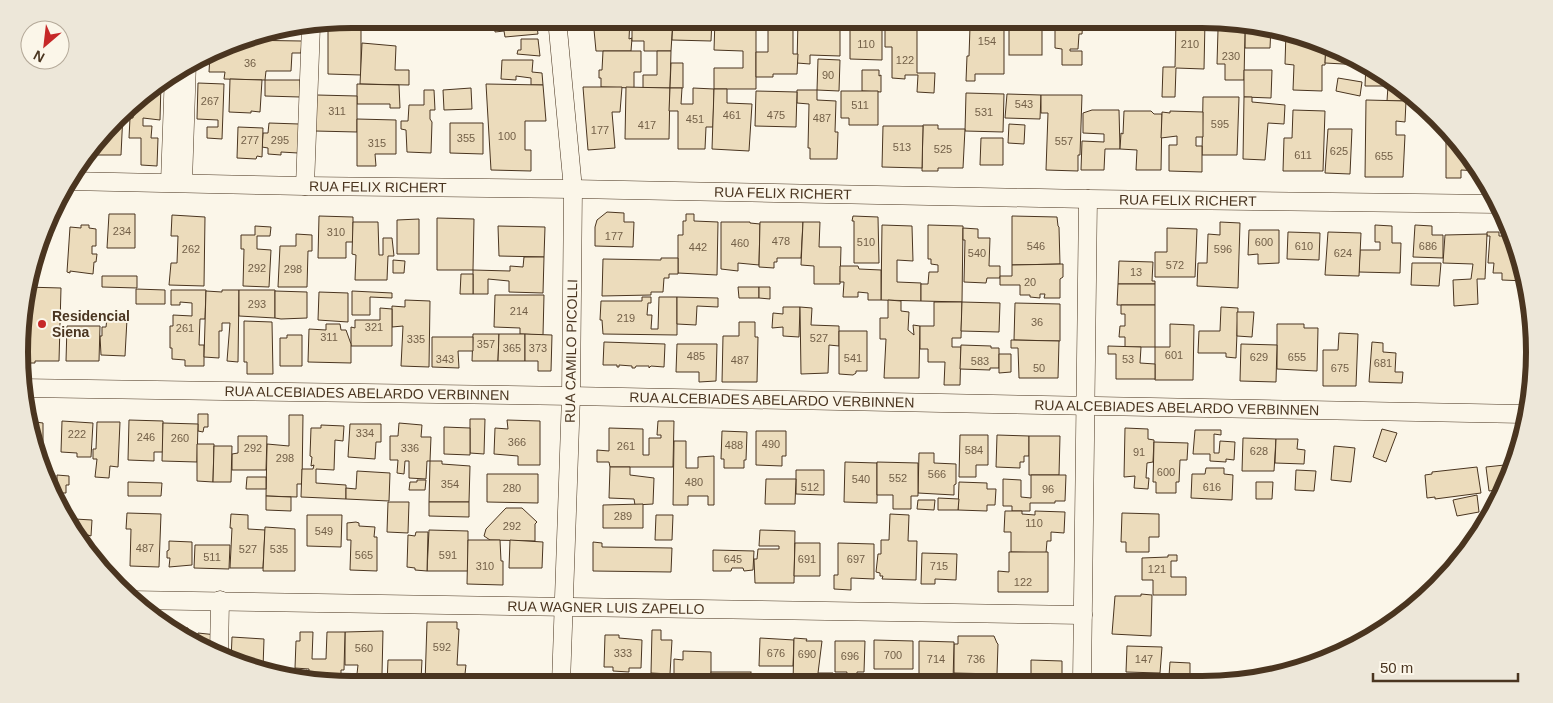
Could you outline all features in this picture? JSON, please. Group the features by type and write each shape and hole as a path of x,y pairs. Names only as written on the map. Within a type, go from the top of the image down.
{"street":[{"name":"RUA CAMILO PICOLLI","path":"558,28 573,189 571,396 561,676"},
{"path":"306,186 310,30"},
{"path":"177,182 186,73"},
{"path":"174,80 177,182"},
{"name":"RUA FELIX RICHERT","path":"76,180 306,186 1490,204"},
{"path":"1082,676 1088,199"},
{"name":"RUA ALCEBIADES ABELARDO VERBINNEN","path":"29,388 1519,414"},
{"name":"RUA WAGNER LUIS ZAPELLO","path":"144,600 1083,615"},
{"path":"219,647 220,600"}],"building":[{"path":"328,28 361,29 361,75 328,74"},
{"path":"495,28 537,28 538,34 505,37 504,31 495,32"},
{"path":"594,28 630,28 629,39 632,38 631,51 596,51"},
{"path":"634,28 672,28 671,51 644,51 644,41 632,41 632,30"},
{"path":"673,28 712,28 711,41 672,40"},
{"path":"715,28 756,28 756,89 714,89 714,68 743,68 743,51 714,50"},
{"path":"768,28 793,28 793,54 798,54 797,74 773,74 773,77 756,77 756,52 768,52"},
{"path":"798,28 840,28 840,56 810,55 810,64 797,63"},
{"path":"850,28 882,28 882,60 850,59"},
{"path":"885,28 917,28 917,73 935,73 934,93 917,92 918,75 905,75 905,79 892,78 892,47 885,47"},
{"path":"970,28 1004,28 1004,74 975,74 975,81 966,81 967,56 969,56"},
{"path":"1009,28 1042,28 1042,55 1009,55"},
{"path":"1055,28 1082,28 1082,34 1079,34 1078,49 1070,49 1070,51 1082,51 1082,65 1062,65 1062,49 1055,48"},
{"path":"1176,28 1205,28 1204,69 1176,68 1175,97 1162,97 1163,67 1175,67"},
{"path":"1218,30 1245,30 1244,80 1225,80 1225,64 1217,64"},
{"path":"1245,30 1271,35 1270,48 1245,48"},
{"path":"521,39 538,39 540,56 517,54 518,50 521,50"},
{"path":"1286,39 1326,52 1325,65 1322,65 1322,91 1293,90 1294,65 1285,64"},
{"path":"263,40 302,41 301,53 292,53 291,71 266,71 265,80 224,79 225,72 209,72 210,60 247,45"},
{"path":"362,43 396,46 395,70 409,70 409,85 360,84"},
{"path":"603,51 641,51 641,72 634,72 634,88 601,87 599,70 602,70"},
{"path":"657,51 671,51 670,88 643,88 643,75 657,75"},
{"path":"1326,52 1352,64 1325,63"},
{"path":"818,59 840,60 839,91 817,90"},
{"path":"502,60 533,60 532,72 542,73 543,85 531,85 531,78 516,76 516,80 501,79"},
{"path":"671,63 683,63 683,88 670,88"},
{"path":"862,70 879,70 879,76 881,75 881,92 862,91"},
{"path":"1244,70 1272,70 1271,98 1244,97"},
{"path":"1366,72 1388,86 1365,86"},
{"path":"1338,78 1362,82 1360,96 1336,91"},
{"path":"230,79 262,80 260,112 229,112"},
{"path":"265,80 300,80 300,97 265,96"},
{"path":"198,83 224,84 222,139 207,138 207,127 218,127 218,120 197,119"},
{"path":"357,84 399,85 400,108 390,108 390,104 357,104"},
{"path":"486,84 543,85 546,121 525,121 525,150 531,150 531,171 491,170"},
{"path":"1388,86 1406,100 1406,101 1387,101"},
{"path":"583,87 622,87 620,112 612,112 615,148 588,150"},
{"path":"626,87 670,88 669,139 625,139"},
{"path":"471,88 472,109 444,110 443,90"},
{"path":"670,88 682,88 681,104 693,104 693,88 714,89 713,127 706,127 705,149 678,149 678,111 669,111"},
{"path":"161,89 160,120 143,118 143,126 152,126 151,138 158,138 157,166 141,165 141,138 129,138 130,118 133,118 133,112"},
{"path":"714,89 727,89 727,103 752,104 749,151 712,149"},
{"path":"424,90 434,90 435,110 430,110 432,122 431,153 407,152 406,130 401,129 401,121 408,121 409,105 424,105"},
{"path":"797,90 817,90 817,100 836,101 835,132 838,132 837,159 810,159 810,148 808,148 809,104 797,103"},
{"path":"756,91 797,92 796,127 755,126"},
{"path":"841,91 878,91 878,125 849,125 849,118 841,118"},
{"path":"966,93 1004,94 1003,132 965,131"},
{"path":"1007,94 1041,95 1040,119 1005,118"},
{"path":"317,95 357,96 357,132 315,131"},
{"path":"1041,95 1082,95 1078,171 1046,170 1048,113 1041,113"},
{"path":"1203,97 1239,97 1237,155 1202,155"},
{"path":"1244,97 1252,97 1252,102 1285,105 1284,124 1268,123 1265,160 1243,159"},
{"path":"1366,100 1406,101 1405,122 1396,121 1396,135 1405,135 1403,177 1365,177"},
{"path":"1092,110 1119,110 1120,149 1105,149 1104,170 1081,170 1082,141 1104,142 1104,134 1083,133 1083,113"},
{"path":"1293,110 1325,111 1323,171 1283,171 1284,138 1292,138"},
{"path":"1124,111 1151,111 1154,114 1162,114 1161,170 1136,170 1137,150 1120,149"},
{"path":"1170,111 1203,112 1203,137 1196,137 1196,146 1202,146 1202,172 1169,171 1169,145 1177,145 1177,136 1161,138 1162,112 1170,113"},
{"path":"357,119 396,120 396,154 375,154 376,166 357,166"},
{"path":"123,121 121,155 94,154"},
{"path":"269,123 299,124 298,153 281,152 281,155 268,154 268,148 262,147 263,133 268,133"},
{"path":"450,123 483,123 483,154 450,153"},
{"path":"1009,124 1025,125 1024,144 1008,143"},
{"path":"923,125 938,125 938,129 965,129 963,168 938,168 938,171 922,171"},
{"path":"883,126 923,126 922,168 882,167"},
{"path":"238,127 263,128 262,157 257,156 256,159 237,158"},
{"path":"1328,129 1352,129 1350,174 1325,173"},
{"path":"981,138 1003,138 1003,165 980,165"},
{"path":"1446,139 1471,171 1461,170 1461,178 1446,178"},
{"path":"607,212 624,213 624,222 634,222 633,247 595,246 597,220"},
{"path":"109,214 135,214 135,248 107,248"},
{"path":"686,214 694,214 694,221 718,222 717,275 678,273 678,235 683,235 683,221 686,221"},
{"path":"172,215 205,217 204,286 169,285 171,263 177,263 178,236 171,236"},
{"path":"319,216 353,217 353,242 346,242 346,258 318,258"},
{"path":"853,216 878,217 879,263 854,263"},
{"path":"1012,216 1057,217 1060,264 1012,265"},
{"path":"437,218 474,219 473,270 437,270"},
{"path":"419,219 419,254 397,254 397,220"},
{"path":"353,222 378,222 379,255 383,255 383,238 392,238 394,256 388,256 387,280 355,280 356,255 352,254"},
{"path":"721,222 760,224 759,265 738,263 738,271 721,269"},
{"path":"760,222 803,222 801,258 777,258 777,262 774,262 774,268 759,267"},
{"path":"803,222 820,222 819,247 841,247 840,284 814,284 814,266 801,265"},
{"path":"1220,222 1240,223 1238,288 1197,286 1198,263 1207,263 1208,234 1220,235"},
{"path":"81,225 89,225 89,228 96,229 96,246 92,246 92,254 97,254 93,274 67,272 70,227 81,228"},
{"path":"882,225 912,226 913,261 897,260 897,282 921,283 921,301 881,300"},
{"path":"928,225 963,226 962,302 921,301 921,284 928,284 929,272 938,272 938,265 931,264 931,259 928,259"},
{"path":"1375,225 1392,226 1392,243 1401,243 1400,273 1359,272 1360,250 1380,250 1380,242 1375,242"},
{"path":"1415,225 1432,226 1432,235 1443,235 1443,258 1413,257"},
{"path":"255,226 271,227 270,236 257,236 257,249 271,250 269,287 243,286 244,249 241,249 241,235 255,235"},
{"path":"498,226 545,227 544,257 499,256"},
{"path":"963,228 978,229 978,238 990,238 989,266 1000,266 1000,278 987,278 986,283 964,282 965,240 963,240"},
{"path":"1167,228 1197,229 1195,277 1155,277 1155,252 1167,252"},
{"path":"1249,230 1279,230 1279,263 1258,264 1258,254 1248,255"},
{"path":"1288,232 1320,233 1319,260 1287,259"},
{"path":"1328,232 1361,233 1359,276 1325,275"},
{"path":"1487,232 1499,232 1499,236 1504,236 1517,281 1502,280 1502,273 1493,273 1494,263 1488,263 1490,236 1487,236"},
{"path":"296,234 312,235 312,251 308,251 307,287 278,287 280,246 296,246"},
{"path":"1487,234 1485,279 1477,279 1478,304 1454,306 1453,280 1471,279 1473,264 1443,263 1445,235"},
{"path":"524,257 544,257 543,293 509,292 509,281 488,279 488,294 473,294 473,270 510,271 510,266 523,267"},
{"path":"661,258 678,258 678,274 669,274 669,278 664,278 663,292 651,292 651,295 602,296 603,259 661,260"},
{"path":"393,260 405,261 404,273 393,273"},
{"path":"1119,261 1153,262 1152,281 1155,281 1155,284 1118,284"},
{"path":"1412,263 1441,263 1439,286 1411,285"},
{"path":"1063,264 1063,277 1060,279 1060,298 1044,298 1045,294 1040,294 1040,298 1020,295 1020,285 1000,285 1000,276 1012,276 1012,265"},
{"path":"840,266 858,266 859,269 881,270 881,300 868,300 868,293 858,292 858,297 843,297 844,282 840,282"},
{"path":"461,274 473,274 473,294 460,294"},
{"path":"102,276 137,276 137,288 102,287"},
{"path":"1118,284 1155,284 1155,305 1117,305"},
{"name":"Residencial Siena","path":"34,287 61,288 59,361 35,361 35,363 28,363 28,330"},
{"path":"738,287 759,287 759,298 739,298"},
{"path":"759,287 770,287 770,299 759,298"},
{"path":"136,289 165,290 165,304 136,304"},
{"path":"171,290 206,290 205,319 200,319 199,345 204,345 204,366 185,366 185,360 172,359 170,326 173,326 173,315 192,316 192,303 180,302 180,305 171,305"},
{"path":"222,290 239,290 238,362 227,361 230,323 222,323 222,331 219,331 219,358 204,357 206,291 222,292"},
{"path":"239,290 275,290 275,318 239,316"},
{"path":"275,291 307,292 307,318 275,318"},
{"path":"352,291 392,293 392,298 370,297 370,315 352,315"},
{"path":"319,292 348,293 348,322 318,320"},
{"path":"495,295 544,295 543,335 520,334 520,328 494,327"},
{"path":"642,297 651,297 651,303 648,303 647,315 652,315 651,329 658,329 659,297 677,297 677,335 603,334 602,320 600,320 601,301 642,301"},
{"path":"677,297 718,298 718,307 697,306 696,325 677,324"},
{"path":"405,300 430,301 429,367 401,366 403,326 392,327 392,306 405,307"},
{"path":"888,300 901,301 901,311 909,312 908,330 914,335 913,325 920,326 919,378 884,378 886,339 880,339 880,318 888,318"},
{"path":"934,302 962,302 961,338 952,338 952,347 961,347 960,385 944,385 945,362 928,362 928,349 920,349 920,326 934,326"},
{"path":"962,302 1000,303 999,332 961,331"},
{"path":"1015,303 1060,304 1060,341 1014,340"},
{"path":"1121,305 1155,305 1155,347 1125,347 1125,337 1119,337 1120,326 1125,326 1125,314 1121,314"},
{"path":"783,307 800,307 799,337 783,336 783,327 772,328 773,313 783,314"},
{"path":"800,307 812,308 811,325 839,326 839,346 829,345 828,373 801,374"},
{"path":"1221,307 1238,308 1236,358 1226,357 1226,353 1198,353 1199,331 1220,331"},
{"path":"380,308 392,309 392,346 351,346 351,327 355,328 355,320 380,320"},
{"path":"1237,312 1254,312 1252,337 1237,336"},
{"path":"107,318 127,319 125,356 101,355 100,336 102,336 102,327 106,327"},
{"path":"244,321 272,322 273,374 247,374 247,362 244,362"},
{"path":"739,322 755,322 755,337 758,337 757,382 722,382 723,336 739,336"},
{"path":"326,324 340,324 341,330 346,330 351,344 351,363 308,362 309,329 326,330"},
{"path":"1170,324 1194,325 1193,380 1155,380 1155,347 1170,347"},
{"path":"1277,324 1304,324 1304,328 1318,328 1317,371 1277,369"},
{"path":"67,326 100,326 99,361 66,361"},
{"path":"839,331 867,331 867,371 856,371 853,375 839,374"},
{"path":"1339,333 1358,334 1356,386 1323,386 1323,350 1338,350"},
{"path":"473,334 499,334 498,361 472,361"},
{"path":"499,334 525,334 525,361 498,361"},
{"path":"525,334 552,335 551,371 538,371 538,361 525,361"},
{"path":"287,335 302,335 302,366 280,366 280,338 287,338"},
{"path":"432,337 473,337 473,351 458,351 459,368 432,367"},
{"path":"1011,340 1059,341 1058,378 1019,378 1018,348 1011,348"},
{"path":"604,342 665,344 664,367 651,366 649,368 649,366 636,366 632,368 632,366 619,365 617,367 617,365 603,365"},
{"path":"1372,342 1383,343 1383,352 1396,353 1395,372 1403,372 1402,383 1369,382"},
{"path":"677,344 717,344 716,381 699,382 699,372 676,372"},
{"path":"1241,344 1277,345 1276,382 1240,381"},
{"path":"961,345 999,348 999,368 990,368 990,370 960,369"},
{"path":"1108,346 1141,347 1140,363 1155,364 1155,379 1116,379 1116,354 1108,354"},
{"path":"999,354 1011,354 1011,372 999,373"},
{"path":"198,414 208,414 208,427 204,427 203,432 198,431"},
{"path":"289,415 303,415 302,484 297,484 297,497 266,496 267,444 289,446"},
{"path":"470,419 485,419 484,454 470,453"},
{"path":"129,420 163,421 163,452 154,452 154,461 128,460"},
{"path":"507,420 540,421 540,465 518,465 518,456 494,454 495,428 508,429"},
{"path":"62,421 93,423 91,457 77,457 77,453 61,452"},
{"path":"658,421 674,421 673,467 610,467 609,462 597,462 597,450 609,451 609,428 643,429 643,455 649,455 649,438 661,438 661,435 657,435"},
{"path":"36,422 43,423 42,447"},
{"path":"97,422 120,422 118,467 110,466 109,478 95,477 97,459 93,459 93,449 96,449"},
{"path":"163,423 198,424 197,462 162,461"},
{"path":"399,423 422,425 421,437 431,437 430,461 427,461 426,479 409,478 409,461 405,461 404,474 397,473 398,460 390,460 390,436 398,436"},
{"path":"350,424 381,424 381,442 376,442 375,459 348,457"},
{"path":"321,425 344,426 343,441 335,440 334,470 316,469 316,483 346,485 346,499 301,497 302,469 313,469 314,465 311,466 312,457 310,456 311,428 321,428"},
{"path":"444,427 470,428 470,455 444,454"},
{"path":"1125,428 1148,429 1148,439 1154,440 1153,462 1147,463 1146,478 1149,478 1148,489 1134,488 1135,476 1124,477"},
{"path":"1382,429 1397,433 1386,462 1373,457"},
{"path":"1195,430 1221,430 1221,435 1214,434 1214,453 1219,453 1220,441 1235,442 1234,460 1226,459 1226,462 1210,461 1210,454 1193,454"},
{"path":"722,431 747,432 744,468 724,468 724,459 721,459"},
{"path":"756,431 786,431 786,456 782,456 782,466 756,465"},
{"path":"960,435 988,435 988,465 976,465 976,477 959,477"},
{"path":"997,435 1029,436 1029,456 1024,456 1024,462 1020,462 1020,468 996,467"},
{"path":"238,436 267,436 266,470 232,470 232,454 238,453"},
{"path":"1029,436 1060,436 1059,475 1029,475"},
{"path":"1243,438 1276,439 1274,471 1242,471"},
{"path":"1276,439 1298,439 1297,449 1305,450 1304,464 1275,463"},
{"path":"674,441 686,441 686,468 698,468 698,457 714,456 714,505 708,505 708,496 688,496 688,505 673,505"},
{"path":"1154,442 1188,443 1187,460 1180,460 1179,482 1176,482 1176,493 1156,493 1156,482 1153,482"},
{"path":"197,444 214,444 213,482 197,481"},
{"path":"214,446 232,446 231,482 213,482"},
{"path":"1334,446 1355,448 1351,482 1331,480"},
{"path":"919,453 934,453 934,463 956,464 954,495 918,493"},
{"path":"430,461 470,466 469,502 429,502"},
{"path":"845,462 877,463 877,503 844,502"},
{"path":"877,462 918,463 918,496 911,496 911,509 893,509 893,495 877,495"},
{"path":"1505,465 1494,490 1489,491 1486,467"},
{"path":"610,467 630,467 630,475 654,478 653,504 635,505 634,499 609,498"},
{"path":"1477,467 1481,493 1435,499 1435,497 1427,498 1425,475 1432,474 1432,472"},
{"path":"1206,468 1224,468 1224,474 1233,475 1232,500 1191,498 1192,474 1205,474"},
{"path":"796,470 824,470 824,495 796,494"},
{"path":"1296,470 1316,471 1314,491 1295,490"},
{"path":"357,471 390,473 389,501 346,499 346,488 356,489"},
{"path":"487,474 538,474 538,503 487,502"},
{"path":"57,475 69,476 69,485 66,485 66,493 60,493 57,486"},
{"path":"1031,475 1066,475 1065,501 1030,503 1030,511 1012,511 1012,506 1003,506 1003,479 1021,480 1021,497 1031,498"},
{"path":"247,477 266,477 266,489 246,489"},
{"path":"766,479 796,479 795,504 765,504"},
{"path":"417,480 426,480 425,490 409,490 410,482 417,482"},
{"path":"128,482 162,483 161,496 128,496"},
{"path":"959,482 987,483 987,489 996,489 995,505 987,505 987,511 958,510"},
{"path":"1256,482 1273,482 1272,499 1256,499"},
{"path":"1477,495 1479,512 1457,516 1453,500"},
{"path":"266,496 291,497 291,511 266,510"},
{"path":"938,498 959,499 958,510 938,510"},
{"path":"918,500 935,500 934,510 917,509"},
{"path":"388,502 409,502 408,533 387,532"},
{"path":"429,502 469,502 469,517 429,516"},
{"path":"643,504 643,528 603,528 603,505"},
{"path":"506,508 522,508 537,522 535,524 535,541 490,540 484,536 486,529"},
{"path":"1005,511 1022,511 1022,514 1035,515 1035,511 1065,512 1064,533 1051,532 1051,541 1047,541 1046,553 1011,552 1011,532 1004,532"},
{"path":"127,513 161,514 159,567 130,566 131,529 126,529"},
{"path":"1122,513 1159,514 1159,537 1149,537 1149,552 1126,552 1126,542 1121,542"},
{"path":"231,514 248,515 248,529 265,530 263,568 230,568"},
{"path":"890,514 909,515 908,541 917,541 916,580 882,579 883,576 876,572 878,554 881,554 881,540 889,540"},
{"path":"307,515 342,515 341,547 307,546"},
{"path":"656,515 673,515 672,540 655,540"},
{"path":"75,519 92,520 91,536 88,535 88,540 82,532"},
{"path":"347,523 359,523 359,526 375,527 374,537 377,537 377,571 350,570 351,540 347,540"},
{"path":"265,527 295,529 295,571 263,571"},
{"path":"429,530 468,531 468,571 427,571"},
{"path":"760,530 795,531 794,583 755,583 754,559 757,559 758,549 779,549 779,546 759,546"},
{"path":"416,532 428,532 427,571 407,567 408,535 415,536"},
{"path":"468,540 500,540 501,561 503,561 503,585 467,584"},
{"path":"510,540 543,542 542,568 509,568"},
{"path":"169,541 192,542 192,565 169,567 170,558 167,558 167,551 169,550"},
{"path":"593,542 602,543 602,547 672,548 671,572 593,571"},
{"path":"795,543 820,543 820,576 794,576"},
{"path":"838,543 874,544 874,579 851,578 851,590 834,589 834,575 838,575"},
{"path":"195,545 230,545 229,569 194,568"},
{"path":"713,550 754,551 753,570 744,571 743,568 732,568 731,571 713,571"},
{"path":"1009,552 1048,552 1048,592 998,592 998,571 1009,572"},
{"path":"922,553 957,554 956,580 935,579 935,584 921,584"},
{"path":"1168,555 1177,555 1177,561 1171,561 1171,577 1186,577 1186,595 1153,595 1153,580 1142,580 1142,558 1168,557"},
{"path":"1141,594 1152,595 1151,636 1112,634 1115,596 1141,596"},
{"path":"427,622 457,622 457,629 459,629 457,665 466,665 465,674 463,676 425,676"},
{"path":"652,630 661,630 661,640 672,640 670,674 651,673"},
{"path":"383,631 382,674 357,674 358,665 345,665 345,632"},
{"path":"300,632 313,632 312,659 326,659 327,632 345,632 344,670 341,670 341,676 309,673 306,672 309,669 295,668 296,641 300,641"},
{"path":"198,633 217,635 216,646 208,642 197,636"},
{"path":"605,635 619,635 619,638 642,640 641,668 629,668 629,672 613,671 613,667 604,667"},
{"path":"958,636 994,636 998,644 997,674 954,673 954,644 958,644"},
{"path":"232,637 264,639 263,663 231,652"},
{"path":"760,638 794,640 793,666 759,666"},
{"path":"794,638 807,639 806,641 822,641 818,673 833,673 833,676 793,676"},
{"path":"874,640 913,641 913,669 874,669"},
{"path":"835,641 865,641 864,672 857,672 857,676 846,676 847,672 835,672"},
{"path":"919,641 954,642 953,676 919,676"},
{"path":"1127,646 1162,647 1160,673 1126,672"},
{"path":"683,651 711,652 711,676 674,676 674,659 683,660"},
{"path":"388,660 422,660 421,676 387,676"},
{"path":"1031,660 1062,661 1062,676 1031,675"},
{"path":"1170,662 1190,663 1190,676 1169,676"},
{"path":"711,672 751,672 751,676 711,676"},
{"path":"874,674 910,674 910,676 874,676"}],"place":[{"name":"Residencial Siena","path":"42,324"}]}
